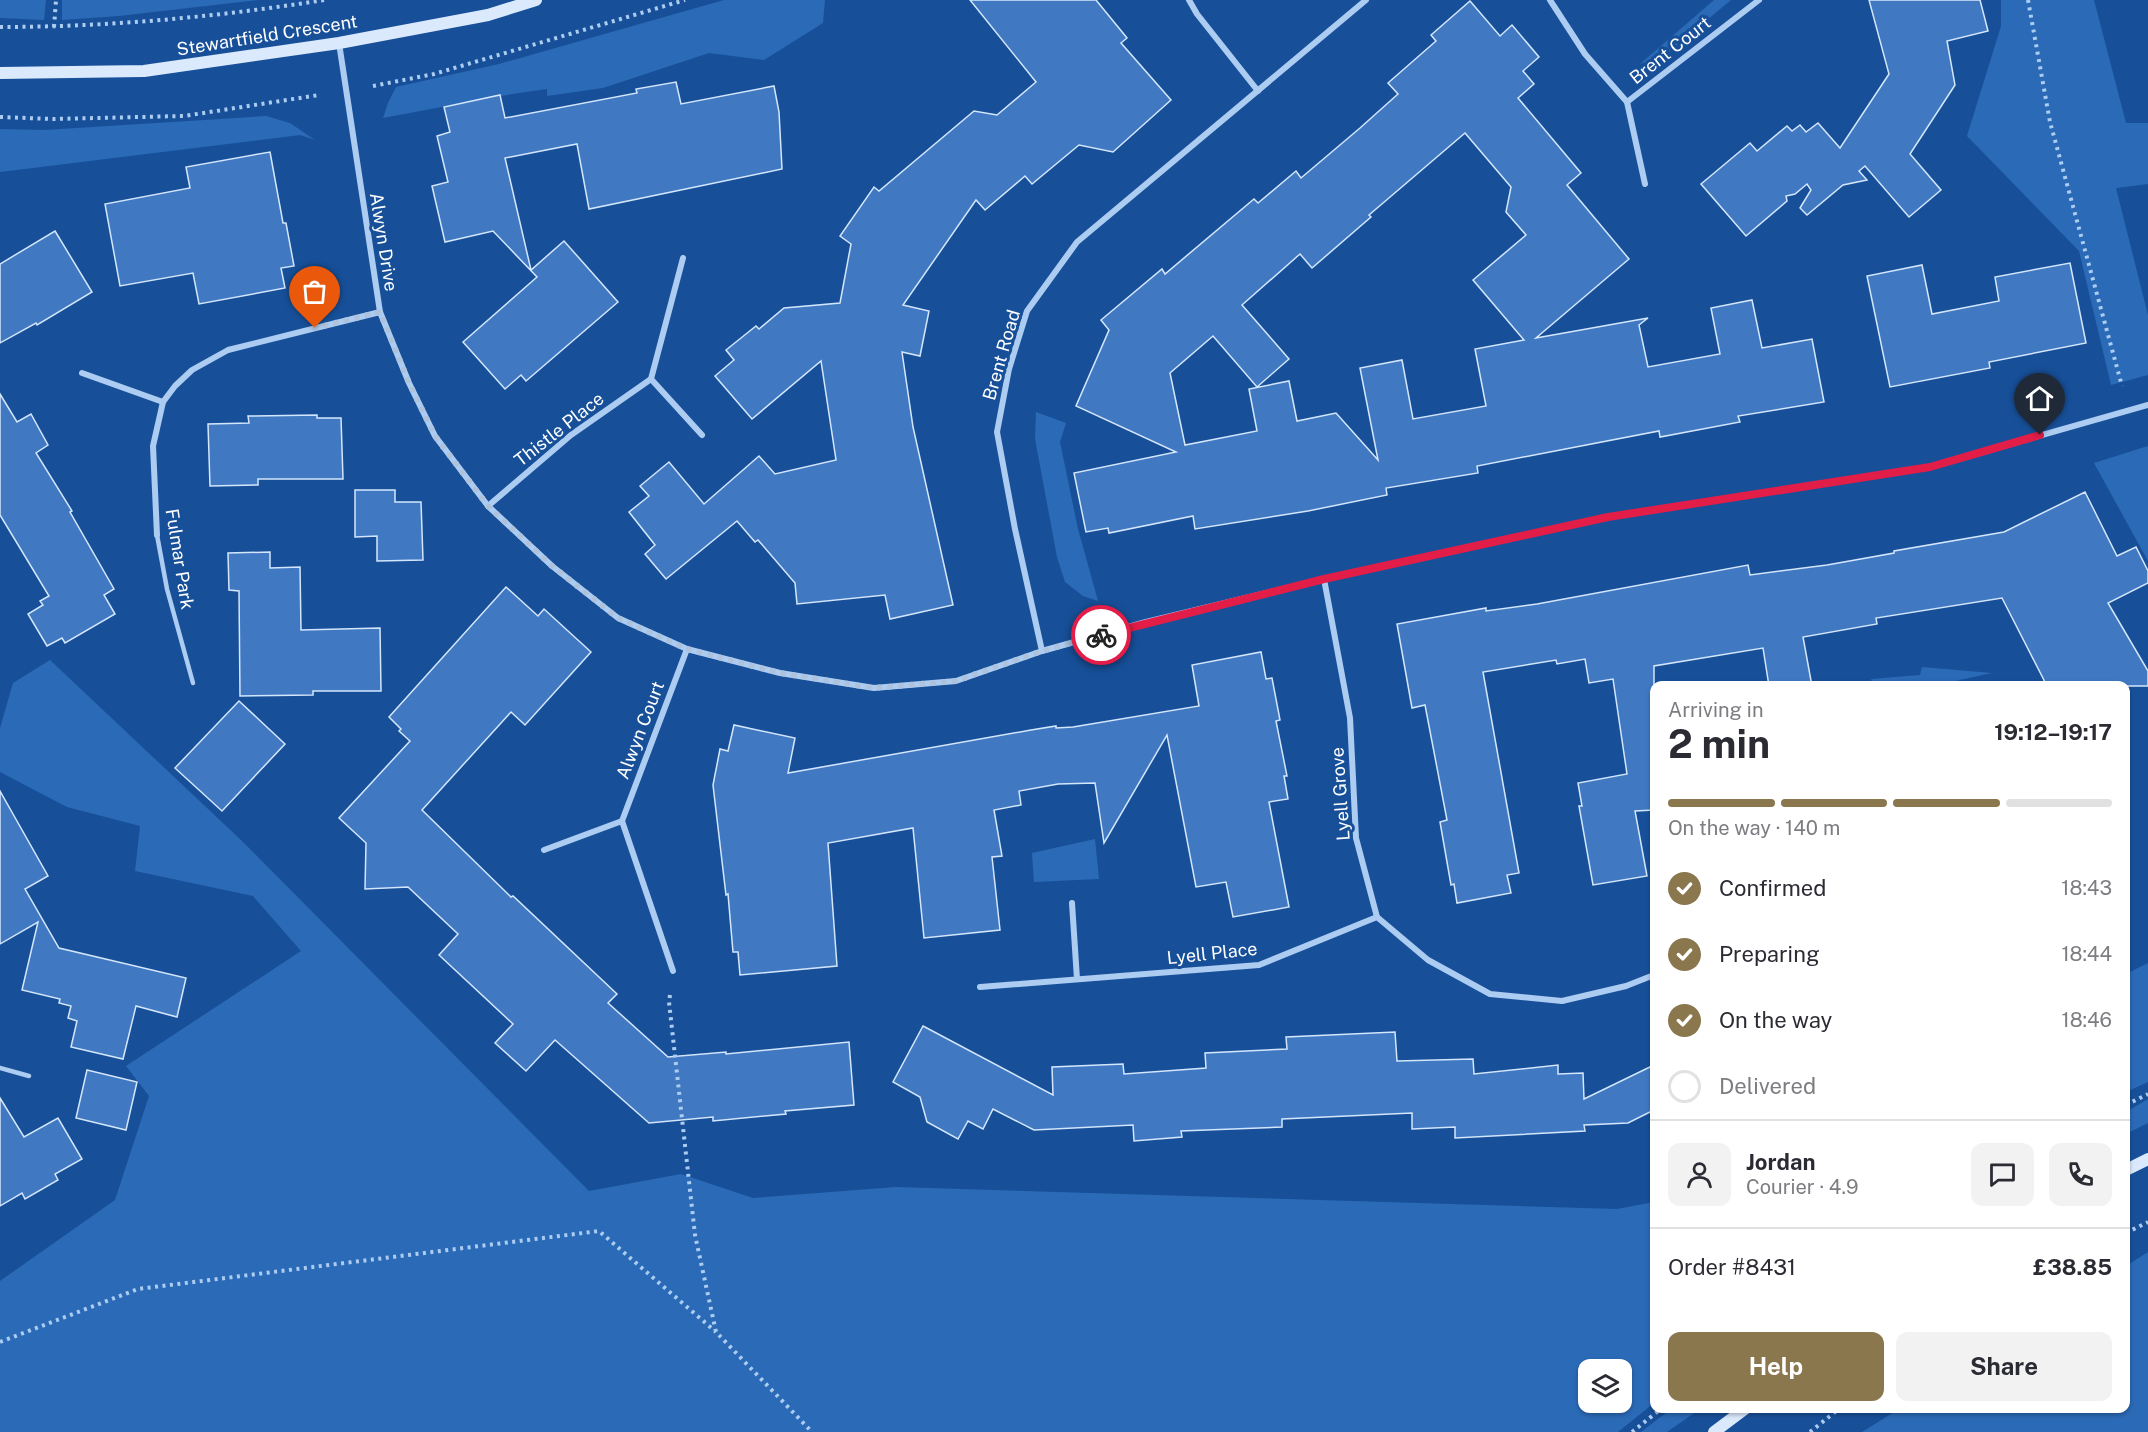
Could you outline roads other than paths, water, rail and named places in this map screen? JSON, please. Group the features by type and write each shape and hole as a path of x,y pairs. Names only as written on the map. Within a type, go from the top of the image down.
{"street":[{"name":"Stewartfield Crescent","path":"0,73 144,71 339,43 488,15 536,0"},
{"path":"1189,0 1197,14 1258,91"},
{"name":"Brent Road","path":"1042,651 1015,529 997,432 1009,369 1027,310 1077,242 1366,0"},
{"name":"Brent Court","path":"1550,0 1585,54 1627,102 1645,184"},
{"name":"Brent Court","path":"1627,102 1760,0"},
{"name":"Alwyn Drive","path":"339,43 380,312 409,383 435,436 488,506 552,566 618,618 687,649 780,673 874,688 956,681 1042,651 1146,622 1324,579 1608,517 1930,467 2148,405"},
{"path":"683,258 651,379 702,435"},
{"name":"Fulmar Park","path":"157,535 153,446 163,402 175,386 192,370 228,350 380,312"},
{"path":"82,373 163,402"},
{"name":"Thistle Place","path":"488,506 571,435 651,379"},
{"name":"Lyell Grove","path":"1324,579 1350,718 1356,838 1377,917"},
{"name":"Alwyn Court","path":"622,820 687,649"},
{"path":"544,850 622,820 673,971"},
{"path":"1072,903 1077,979"},
{"path":"1377,917 1428,960 1490,994 1562,1001 1626,986 1650,977"},
{"name":"Lyell Place","path":"980,987 1259,965 1377,917"},
{"path":"2130,1168 2148,1159"},
{"path":"1714,1432 1739,1413"}],"lane":[{"name":"Fulmar Park","path":"157,535 167,589 193,683"},
{"path":"0,1068 29,1076"}]}
